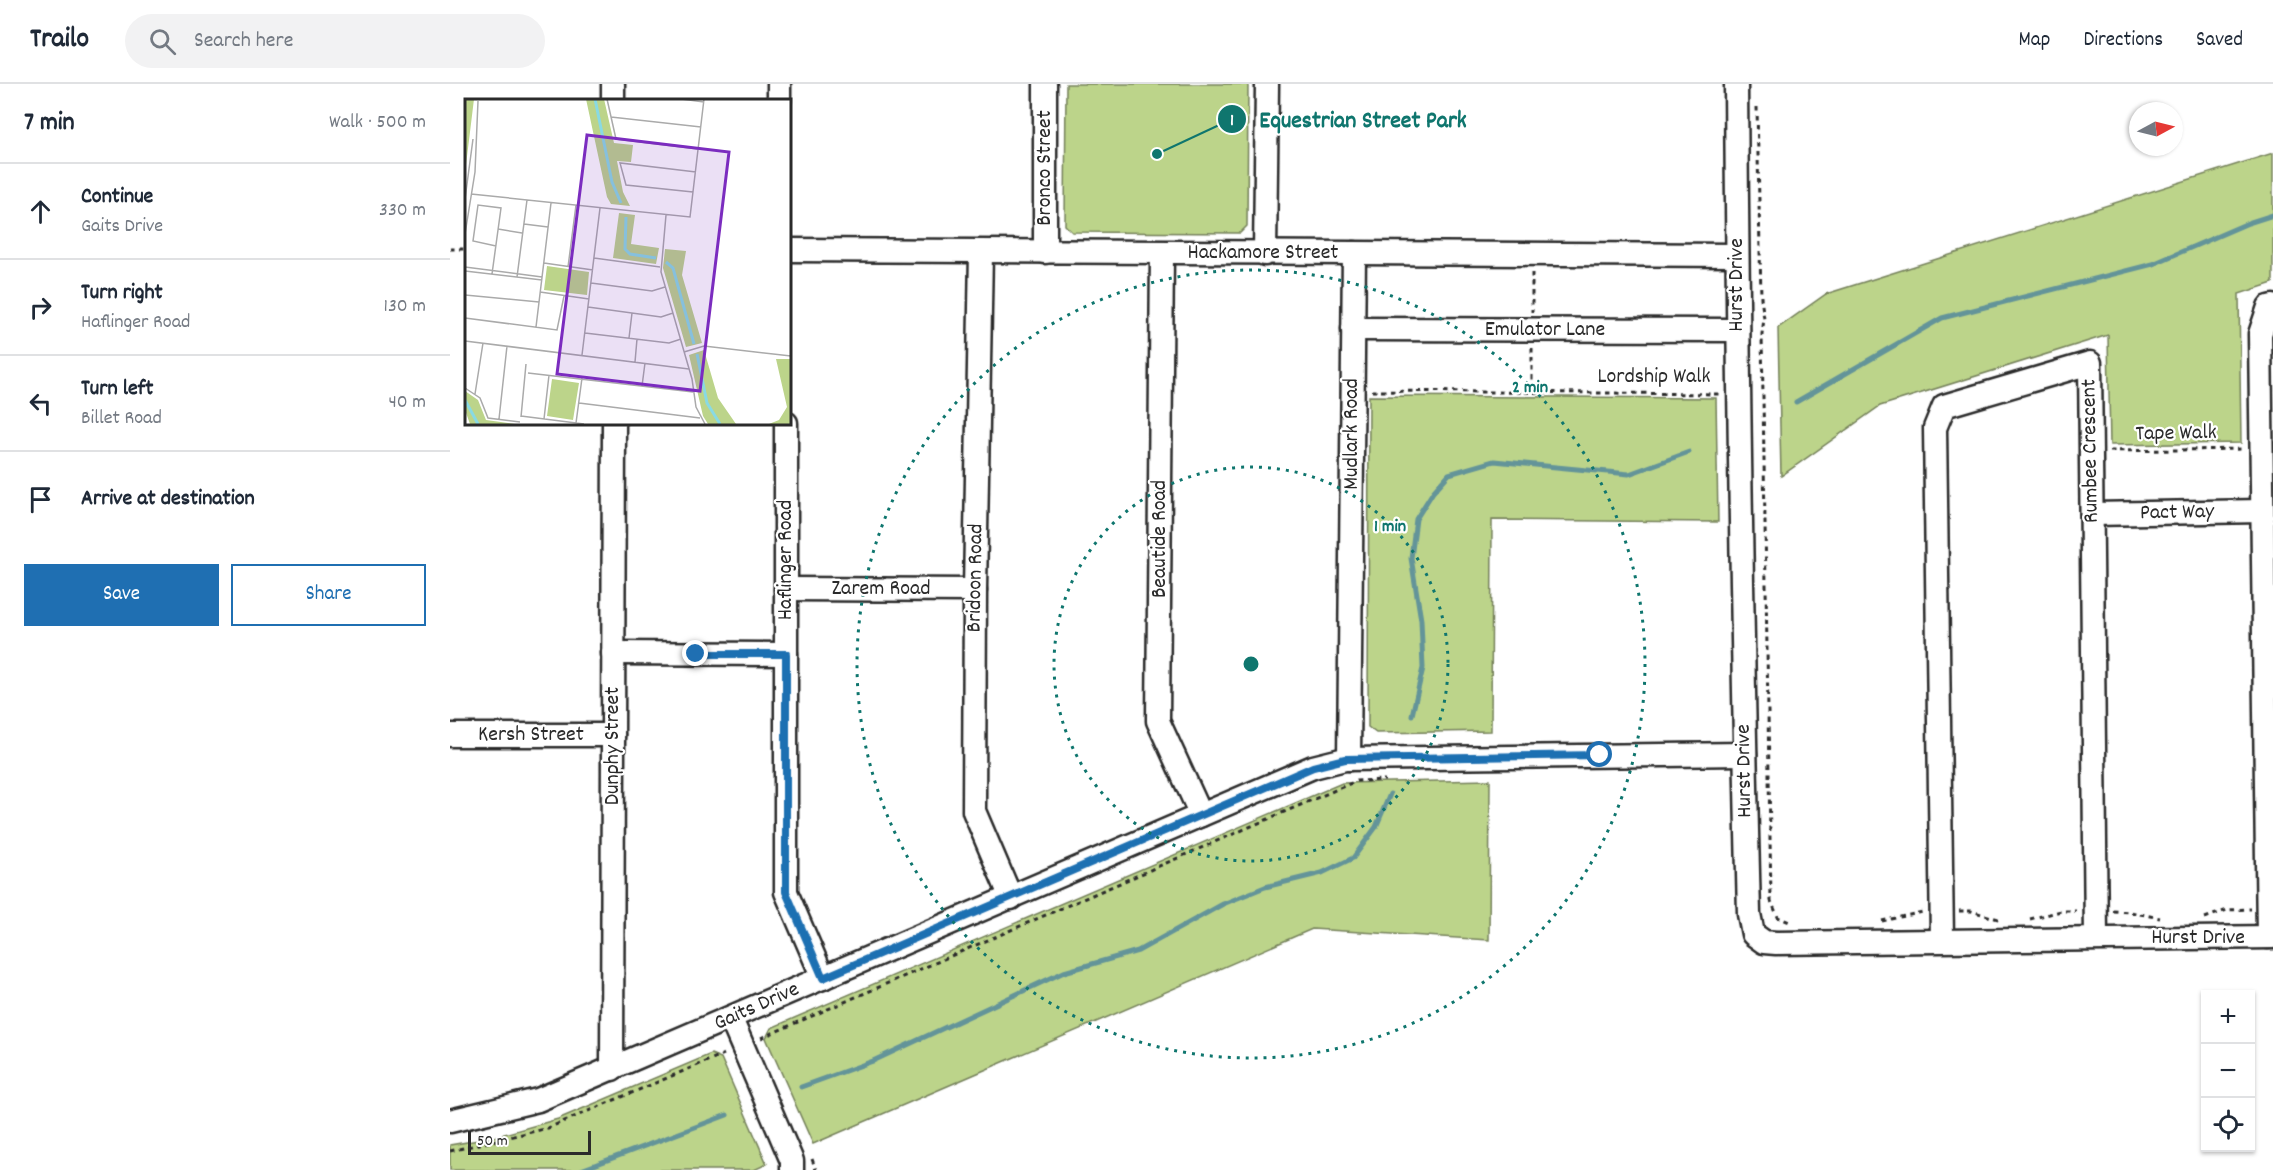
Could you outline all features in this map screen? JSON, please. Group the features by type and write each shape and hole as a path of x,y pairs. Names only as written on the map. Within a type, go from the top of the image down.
{"street":[{"name":"Bronco Street","path":"1045,84 1045,252"},
{"path":"1265,254 1267,84"},
{"name":"Hurst Drive","path":"1736,84 1737,330 1745,754 1749,914 1753,934 1764,942 1776,943 2271,937"},
{"name":"Hackamore Street","path":"790,250 1737,255"},
{"name":"Bridoon Road","path":"981,252 974,811 1011,898"},
{"name":"Beautide Road","path":"1162,253 1158,721 1201,815"},
{"name":"Mudlark Road","path":"1349,759 1354,253"},
{"path":"2271,937 2268,909 2260,334 2269,307 2273,306"},
{"name":"Emulator Lane","path":"1353,329 1737,330"},
{"name":"Rumbee Crescent","path":"1942,940 1935,428 1944,406 2090,363 2096,939"},
{"name":"Dunphy Street","path":"612,1069 614,424"},
{"name":"Haflinger Road","path":"786,424 786,892 823,978"},
{"name":"Pact Way","path":"2092,514 2262,511"},
{"name":"Zarem Road","path":"786,589 975,590"},
{"path":"613,653 786,654"},
{"name":"Kersh Street","path":"450,735 613,735"},
{"name":"Gaits Drive","path":"450,1121 538,1101 1313,767 1349,759 1745,754"},
{"path":"731,1019 792,1161 792,1170"}],"path":[{"path":"1757,96 1761,298 1764,319 1762,334 1771,901 1778,917 1790,923 1801,923"},
{"name":"Lordship Walk","path":"1352,391 1739,394"},
{"name":"Tape Walk","path":"2091,452 2261,448"},
{"path":"450,1150 548,1128 743,1046 1356,780 1390,779"},
{"path":"2202,919 2227,909 2268,909"},
{"path":"1879,922 1915,913 1942,911 1971,911 2002,920 2012,920"},
{"path":"2022,920 2061,911 2130,912 2162,918"}],"green space":[{"path":"1066,84 1248,84 1247,226 1240,233 1072,232 1065,225"},
{"path":"2273,153 2273,283 2239,294 2241,443 2110,445 2108,335 1880,406 1781,476 1778,328 1826,294"},
{"path":"1369,396 1716,398 1718,522 1492,520 1491,731 1376,733 1368,727"},
{"path":"1490,780 1489,940 1312,929 813,1144 766,1038 771,1028 1342,783"},
{"path":"711,1054 721,1058 767,1164 754,1170 450,1170 450,1145 490,1138 558,1119"}],"waterway":[{"path":"1796,402 1942,318 2153,264 2248,223 2273,215"},
{"path":"1412,715 1423,668 1421,620 1411,558 1416,519 1433,492 1449,474 1494,461 1629,474 1689,452"},
{"path":"801,1087 873,1061 1064,972 1138,951 1223,904 1265,887 1322,873 1353,858 1376,827 1390,794"},
{"path":"581,1170 727,1115"}],"place":[{"name":"Equestrian Street Park","path":"1157,154"}],"route":[{"path":"696,654 786,654 786,892 823,978 1313,767 1345,759 1600,755"}]}
